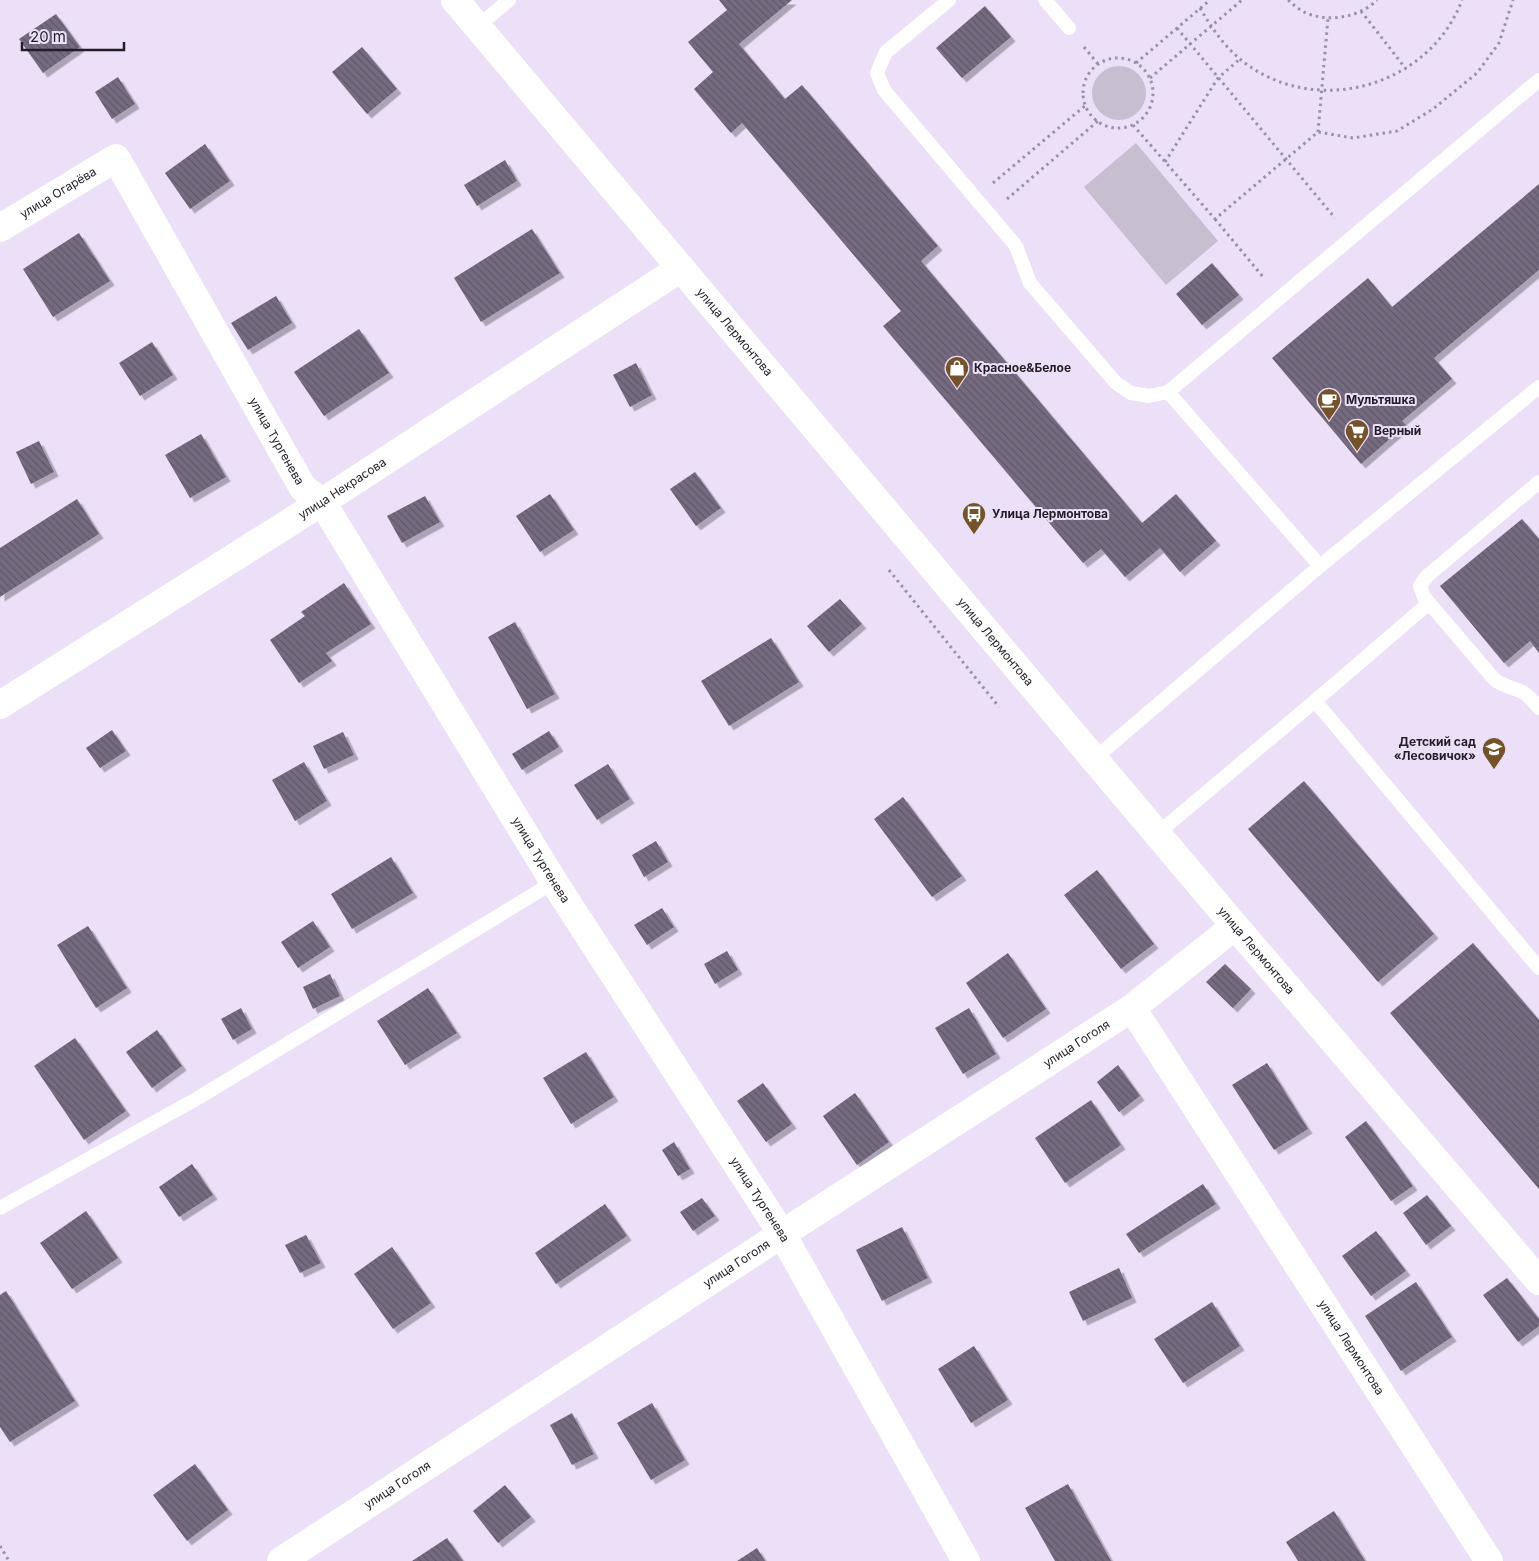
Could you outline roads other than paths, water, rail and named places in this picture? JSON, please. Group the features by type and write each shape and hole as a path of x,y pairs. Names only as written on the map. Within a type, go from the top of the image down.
{"street":[{"name":"улица Лермонтова","path":"455,0 1157,834 1539,1281"},
{"name":"улица Огарёва","path":"0,228 116,158"},
{"name":"улица Тургенева","path":"116,158 303,488 322,502 554,882 782,1234 966,1561"},
{"name":"улица Некрасова","path":"0,705 322,502 681,268"},
{"name":"улица Гоголя","path":"281,1561 1132,1008 1235,926"},
{"name":"улица Лермонтова","path":"1132,1008 1488,1561"}],"lane":[{"path":"477,27 509,0"},
{"path":"949,0 886,52 877,72 884,90 1016,246 1030,283 1116,384 1131,393 1149,396 1168,392 1539,80"},
{"path":"1045,0 1069,28"},
{"path":"1094,759 1320,566 1538,389"},
{"path":"1168,392 1320,566"},
{"path":"1539,482 1426,577 1420,586 1424,597 1494,679 1502,686 1523,693 1539,708"},
{"path":"1157,834 1429,603"},
{"path":"1315,701 1539,968"},
{"path":"0,1208 198,1098 554,882"}],"place":[{"name":"Красное&Белое","path":"957,389"},
{"name":"Мультяшка","path":"1329,421"},
{"name":"Верный","path":"1357,452"},
{"name":"Улица Лермонтова","path":"974,535"},
{"name":"Детский сад «Лесовичок»","path":"1494,770"}]}
